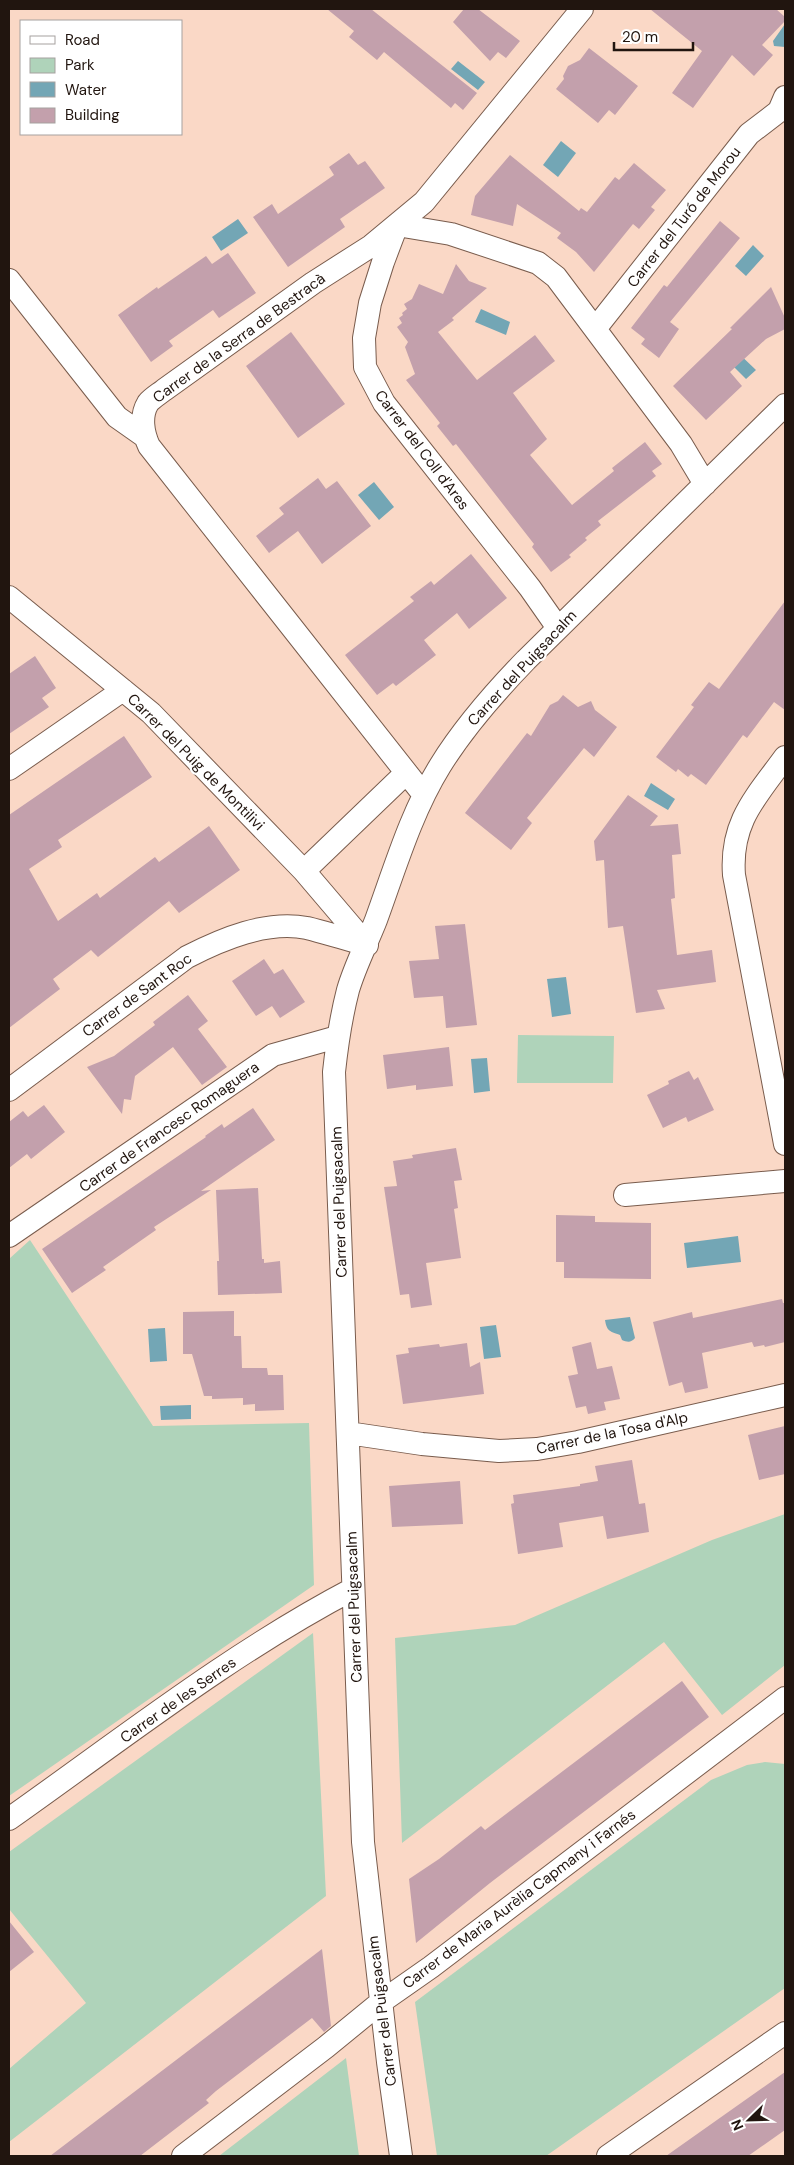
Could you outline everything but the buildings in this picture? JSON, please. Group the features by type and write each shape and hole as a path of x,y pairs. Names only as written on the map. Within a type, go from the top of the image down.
{"street":[{"name":"Carrer de la Serra de Bestracà","path":"144,436 143,421 148,404 164,390 313,283 371,246 424,202 582,9"},
{"name":"Carrer del Turó de Morou","path":"595,329 749,134 783,109"},
{"path":"397,225 450,234 538,263 556,277 681,444 705,484"},
{"name":"Carrer del Coll d'Ares","path":"397,225 370,303 364,338 365,367 384,403 530,588 558,628"},
{"path":"9,280 117,417 144,436 149,446 424,795"},
{"name":"Carrer del Puigsacalm","path":"401,2156 363,1842 334,1072 337,1037 349,988 424,795 439,767 462,733 486,702 558,628 785,405"},
{"name":"Carrer del Puig de Montilivi","path":"9,597 151,713 304,871 366,945"},
{"path":"9,769 123,690"},
{"path":"785,757 746,811 737,833 732,853 734,874 785,1144"},
{"path":"304,871 406,773"},
{"name":"Carrer de Sant Roc","path":"9,1090 187,957 216,943 278,926 306,928 366,945"},
{"name":"Carrer de Francesc Romaguera","path":"9,1236 273,1055 337,1037"},
{"path":"625,1195 785,1181"},
{"name":"Carrer de la Tosa d'Alp","path":"348,1433 422,1444 499,1451 537,1449 578,1442 785,1394"},
{"name":"Carrer de les Serres","path":"9,1819 219,1670 299,1618 353,1589"},
{"name":"Carrer de Maria Aurèlia Capmany i Farnés","path":"184,2156 326,2048 381,2002 431,1967 785,1698"},
{"path":"608,2156 785,2033"}],"green space":[{"path":"518,1035 614,1036 613,1083 517,1083"},
{"path":"30,1240 153,1426 309,1423 314,1585 9,1796 9,1259"},
{"path":"785,1514 785,1665 722,1715 664,1642 402,1843 395,1638 515,1625 712,1540"},
{"path":"313,1633 326,1896 9,2142 9,2069 86,2003 9,1909 9,1852"},
{"path":"765,1762 785,1764 785,1988 546,2156 437,2156 415,2002 711,1780 747,1765"},
{"path":"346,2058 359,2156 219,2156"}],"water":[{"path":"785,24 785,47 774,46 773,41"},
{"path":"458,61 485,82 478,90 451,69"},
{"path":"561,141 576,153 558,177 543,165"},
{"path":"238,219 248,233 221,251 212,237"},
{"path":"753,245 764,256 746,276 735,266"},
{"path":"481,309 510,322 506,335 475,322"},
{"path":"733,348 756,370 746,379 724,357"},
{"path":"374,482 394,507 379,520 358,495"},
{"path":"651,783 675,799 668,810 644,796"},
{"path":"566,977 571,1014 552,1017 547,979"},
{"path":"487,1058 490,1091 474,1093 471,1059"},
{"path":"738,1236 741,1262 687,1268 684,1243"},
{"path":"630,1317 635,1338 627,1342 607,1327 605,1320"},
{"path":"496,1325 501,1357 484,1359 480,1327"},
{"path":"165,1328 167,1361 150,1362 148,1329"},
{"path":"191,1405 191,1419 161,1420 160,1406"}]}
